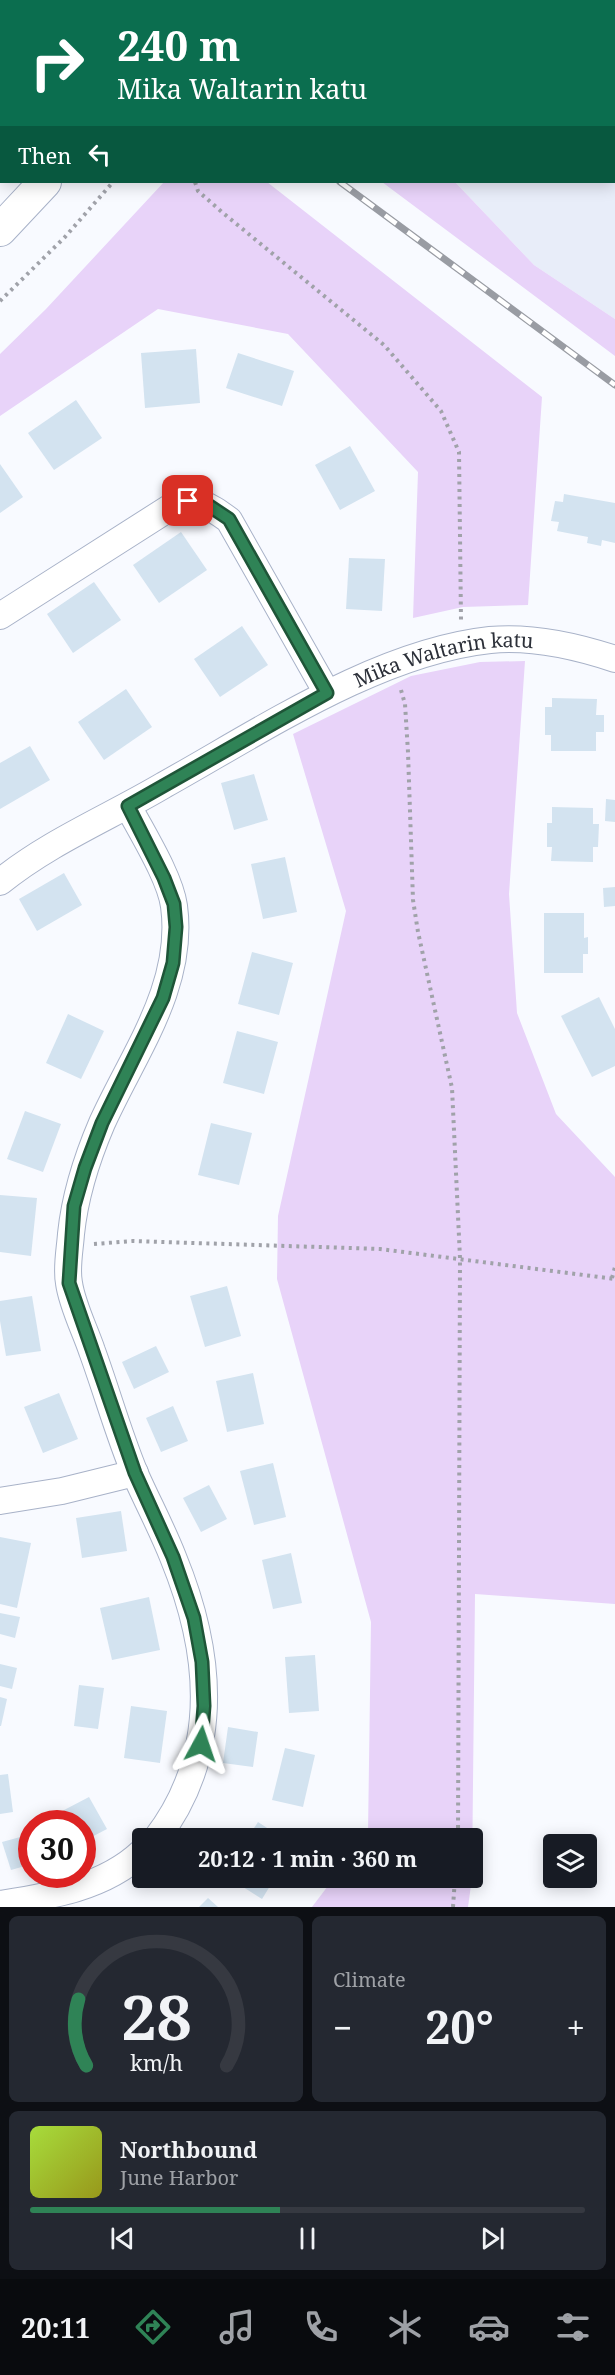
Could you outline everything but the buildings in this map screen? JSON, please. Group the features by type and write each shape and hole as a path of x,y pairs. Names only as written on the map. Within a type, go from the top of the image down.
{"street":[{"path":"0,230 44,183"},
{"path":"0,616 171,507 188,501 208,505 229,519 327,693"},
{"name":"Mika Waltarin katu","path":"0,882 61,842 327,693 395,665 443,649 491,640 544,642 587,649 615,659"},
{"path":"128,806 164,878 174,904 176,927 173,963 163,998 102,1123 85,1168 74,1206 69,1283 135,1473 173,1557 194,1618 202,1662 204,1706 201,1744 191,1781 173,1817 164,1828"},
{"path":"0,1500 62,1491 135,1473"},
{"path":"0,1904 57,1894 100,1879 132,1862"}],"path":[{"path":"0,301 65,237 112,183"},
{"path":"195,183 198,191 227,217 384,345 441,411 459,452 461,624"},
{"path":"395,665 405,704 413,900 417,932 452,1088 460,1258 458,1828"},
{"path":"70,1246 133,1241 380,1248 613,1278 615,1267"},
{"path":"453,1907 454,1888"}],"shaded area":[{"path":"163,183 268,183 542,397 528,605 463,607 413,618 418,472 288,334 158,309 0,416 0,354 46,309"},
{"path":"383,183 456,183 534,265 615,319 615,356"},
{"path":"456,183 615,183 615,319 534,265"},
{"path":"525,661 509,894 517,1013 556,1114 615,1177 615,1604 475,1594 473,1828 368,1828 371,1622 277,1279 278,1216 346,911 293,734 411,676 480,662"},
{"path":"326,1888 471,1888 468,1907 312,1907"}],"railway":[{"path":"341,183 615,385"}],"route":[{"path":"188,501 208,505 229,519 327,693 128,806 164,878 174,904 176,927 173,963 163,998 102,1123 74,1206 69,1283 135,1473 173,1557 194,1618 202,1662 204,1706 201,1744"}]}
